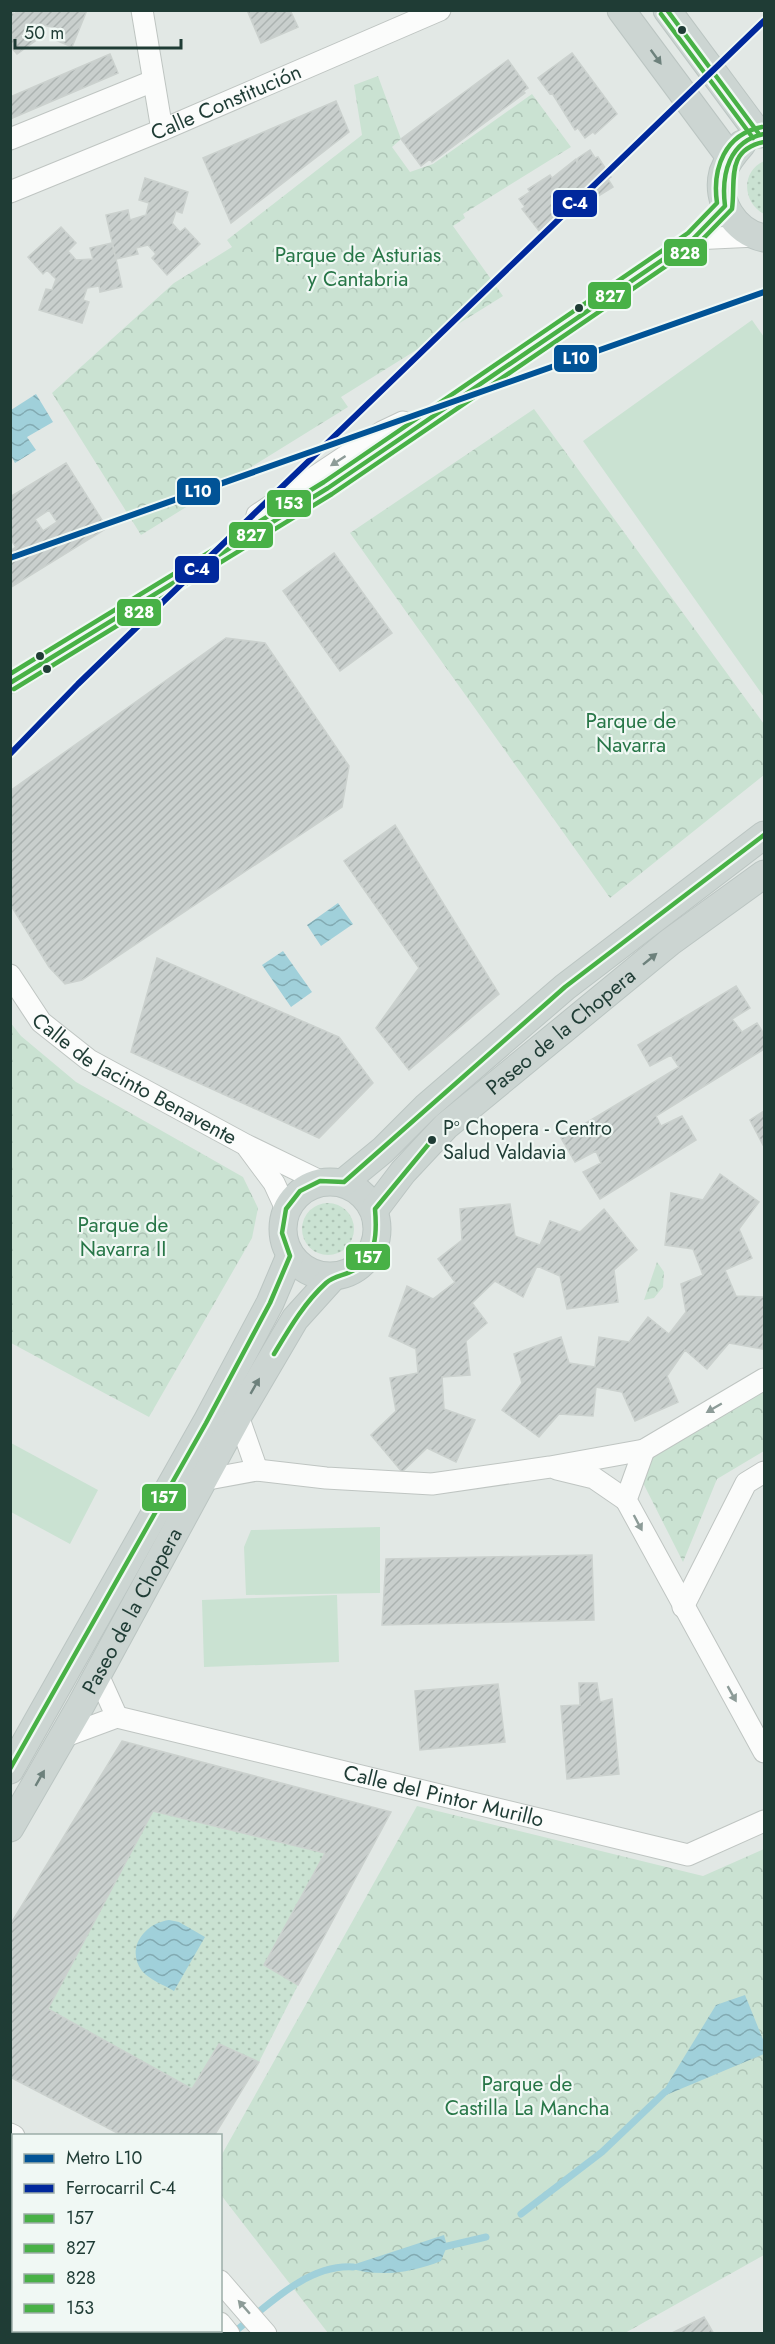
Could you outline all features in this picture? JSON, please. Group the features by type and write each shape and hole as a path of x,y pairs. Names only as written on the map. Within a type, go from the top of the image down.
{"main road":[{"path":"621,10 730,158"},
{"path":"667,10 762,134 742,143 730,158 723,173 722,189 725,206 743,229 760,237"},
{"name":"Paseo de la Chopera","path":"332,1181 383,1150 426,1107 565,987 765,836"},
{"name":"Paseo de la Chopera","path":"375,1209 403,1172 446,1126 670,942 765,874"},
{"path":"332,1181 362,1192 375,1209 378,1232 371,1254 355,1270 333,1277 309,1271 290,1256 282,1233 286,1209 300,1191 332,1181"},
{"name":"Paseo de la Chopera","path":"10,1770 206,1423 270,1303 290,1256"},
{"name":"Paseo de la Chopera","path":"10,1828 98,1675 238,1416 295,1319 333,1277"}],"street":[{"path":"142,10 162,130"},
{"name":"Calle Constitución","path":"10,192 162,130 440,10"},
{"path":"10,139 153,81"},
{"path":"10,683 328,488 693,239 725,206"},
{"path":"693,239 760,237"},
{"name":"Calle de Jacinto Benavente","path":"10,975 42,1022 89,1060 246,1146 332,1181"},
{"path":"246,1146 274,1183 286,1209"},
{"path":"203,1480 257,1470 326,1478 432,1484 550,1467 644,1450 765,1379"},
{"path":"238,1416 257,1470"},
{"path":"626,1500 644,1450"},
{"path":"550,1467 594,1478 626,1500 765,1752"},
{"path":"683,1607 746,1483 765,1472"},
{"path":"63,1737 117,1717 98,1675"},
{"name":"Calle del Pintor Murillo","path":"117,1717 688,1855 765,1821"},
{"path":"222,2284 267,2334"}],"green space":[{"name":"Parque de Asturias y Cantabria","path":"378,76 401,139 392,147 410,172 433,164 532,94 571,147 463,214 465,218 453,226 503,296 341,397 348,407 141,535 52,393 174,283 232,247 227,240 362,135 354,85"},
{"path":"764,161 764,214 752,203 747,188 751,172"},
{"path":"752,320 764,337 764,697 583,441"},
{"name":"Parque de Navarra","path":"534,409 764,724 764,775 610,898 350,533"},
{"name":"Parque de Navarra II","path":"10,1022 21,1036 76,1082 243,1177 258,1208 252,1238 149,1417 11,1343"},
{"path":"323,1203 333,1203 347,1210 354,1229 347,1248 333,1255 323,1255 313,1251 306,1244 302,1234 302,1224 306,1214 313,1207"},
{"path":"657,1262 664,1272 663,1287 654,1298 644,1300"},
{"path":"764,1390 764,1451 717,1479 683,1562 634,1465"},
{"path":"11,1443 98,1490 70,1544 11,1512"},
{"path":"380,1527 380,1593 246,1595 244,1547 251,1530"},
{"path":"337,1595 339,1662 204,1667 202,1600"},
{"name":"Parque de Castilla La Mancha","path":"417,1806 703,1876 764,1849 764,2255 625,2333 328,2333 222,2196 222,2154"},
{"path":"153,1811 325,1853 264,1965 298,1985 259,2062 219,2044 192,2089 48,2009"},
{"path":"11,2228 12,2332 163,2333 11,2333"}],"water":[{"path":"36,394 53,422 27,437 36,450 15,463 11,456 11,410"},
{"path":"338,903 353,924 321,946 307,925"},
{"path":"283,951 312,992 291,1007 262,965"},
{"path":"169,1920 179,1922 205,1937 174,1991 145,1974 137,1962 136,1954 140,1938 145,1931 160,1922"},
{"path":"745,1995 764,2042 764,2054 659,2098 716,2005"},
{"path":"444,2235 447,2246 441,2261 430,2265 394,2273 370,2272 346,2267"}],"building":[{"path":"10,10 14,14 19,10 87,10 72,47 51,38 55,28 39,24 28,32 35,41 17,54 10,46"},
{"path":"247,10 290,10 298,27 261,43"},
{"path":"572,53 617,114 595,134 593,132 585,138 578,128 575,130 552,93 550,94 538,78"},
{"path":"110,54 118,73 10,119 10,97"},
{"path":"508,60 528,88 523,91 525,93 432,162 430,159 421,166 401,139"},
{"path":"336,101 349,132 231,223 203,158"},
{"path":"590,150 595,158 598,157 611,177 608,179 613,187 540,232 522,209 525,207 519,199 530,192 528,189 550,175 552,178 576,159 577,163 578,158"},
{"path":"145,178 188,192 182,213 176,211 172,223 180,232 185,228 200,244 167,275 152,258 156,254 148,245 136,248 138,254 116,259 106,215 128,210 130,220 146,215 149,203 139,200"},
{"path":"61,227 76,243 68,251 76,260 93,259 90,248 112,243 116,259 122,287 100,292 99,286 87,288 83,300 89,302 82,323 39,310 46,289 52,290 56,279 47,270 43,274 28,257"},
{"path":"66,463 107,528 10,588 10,551 16,547 10,539 10,497","holes":["49,510 57,522 43,531 35,519"]},
{"path":"334,553 392,633 340,671 283,591"},
{"path":"226,638 265,643 349,766 342,807 82,980 65,984 49,967 10,904 10,791"},
{"path":"395,825 499,994 409,1070 376,1028 419,968 344,861"},
{"path":"157,958 339,1037 373,1083 319,1138 131,1052"},
{"path":"736,986 750,1008 732,1019 742,1032 757,1023 764,1034 764,1049 656,1116 661,1126 682,1116 696,1140 600,1199 583,1172 601,1163 596,1151 575,1162 561,1138 679,1067 671,1055 650,1066 638,1045"},
{"path":"764,1111 764,1144 763,1145 750,1120"},
{"path":"720,1174 759,1202 739,1229 752,1258 725,1270 736,1296 764,1297 763,1349 729,1343 707,1369 685,1350 667,1376 678,1402 635,1421 622,1392 596,1387 593,1416 559,1414 539,1437 502,1410 522,1383 514,1354 561,1337 569,1363 595,1367 599,1337 629,1342 648,1317 669,1334 686,1312 681,1284 703,1275 693,1249 665,1245 671,1193 703,1200"},
{"path":"510,1204 515,1236 540,1245 550,1221 580,1232 604,1209 637,1250 614,1270 618,1302 567,1309 560,1276 537,1266 523,1297 495,1281 472,1303 487,1323 466,1341 470,1375 442,1377 444,1409 475,1420 456,1462 427,1448 402,1472 371,1435 396,1411 390,1378 418,1373 416,1349 389,1336 407,1286 433,1299 455,1282 438,1259 462,1240 460,1209"},
{"path":"592,1555 594,1620 382,1625 386,1559"},
{"path":"579,1683 597,1683 600,1702 612,1699 619,1774 567,1779 561,1706 580,1705"},
{"path":"498,1684 505,1742 420,1750 415,1691"},
{"path":"122,1741 391,1812 298,1985 264,1965 325,1853 153,1811 48,2009 192,2089 219,2044 259,2062 215,2134 119,2134 10,2077 10,1925"},
{"path":"704,2317 714,2334 670,2334"}],"waterway":[{"path":"521,2214 602,2152 665,2092"},
{"path":"439,2248 486,2237"},
{"path":"232,2334 273,2300 303,2280 319,2272 353,2267"}],"metro line":[{"name":"L10","path":"10,558 764,292"}],"rail line":[{"name":"C-4","path":"10,754 78,684 764,21"}],"transit line":[{"name":"827","path":"667,10 759,134"},
{"name":"828","path":"661,14 753,138"},
{"name":"153","path":"10,674 324,482 688,233 717,203 719,165 730,145 749,131 762,127"},
{"name":"827","path":"10,683 328,488 693,239 725,206 724,182 735,151 752,138 764,134"},
{"name":"828","path":"14,689 332,494 697,245 732,209 735,168 738,159 752,146 764,142"},
{"name":"157","path":"10,1769 206,1423 270,1303 290,1256 282,1233 286,1209 300,1191 320,1181 344,1182 565,987 764,835"},
{"name":"157","path":"274,1354 297,1317 318,1291 329,1280 354,1270 367,1259 374,1244 375,1209 432,1140"}],"place":[{"name":"Pº Chopera - Centro Salud Valdavia","path":"432,1140"}]}
